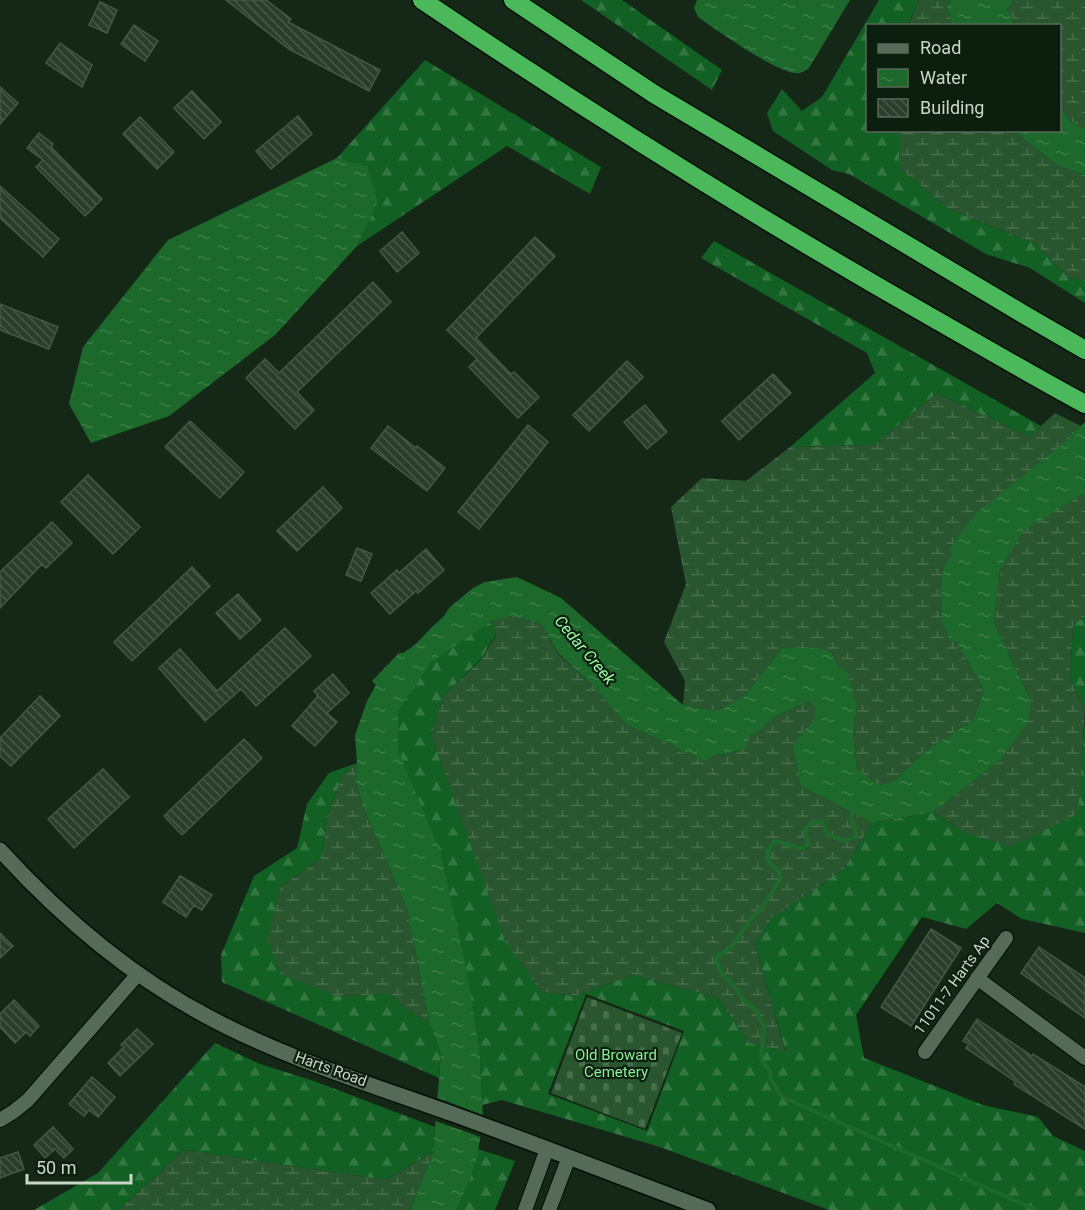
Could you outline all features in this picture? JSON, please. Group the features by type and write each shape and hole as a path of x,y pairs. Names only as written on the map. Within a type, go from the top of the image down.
{"highway":[{"path":"422,0 766,220 883,290 1085,404"},
{"path":"513,0 654,94 1085,350"}],"street":[{"name":"Harts Road","path":"0,850 53,905 81,930 138,974 212,1019 301,1059 708,1210"},
{"name":"11011-7 Harts Ap","path":"925,1052 1006,938"},
{"path":"0,1120 28,1100 138,974"},
{"path":"977,978 1085,1058"},
{"path":"525,1210 547,1149"},
{"path":"549,1210 569,1158"}],"green space":[{"path":"581,0 622,0 722,70 712,90"},
{"path":"879,0 919,0 908,24 866,24 866,132 899,132 899,168 950,210 1036,244 1069,278 1085,281 1085,303 1030,268 986,254 849,174 832,170 773,131 767,113 782,89 802,111 822,97"},
{"path":"919,0 951,0 947,6 952,24 909,24"},
{"path":"1014,0 1085,0 1085,127 1082,128 1071,121 1061,110 1061,24 1014,24 1007,10"},
{"path":"425,60 601,167 590,194 507,146 357,246 378,202 368,166 337,158"},
{"path":"899,132 1015,132 1058,166 1085,175 1085,281 1069,278 1036,244 950,210 899,168"},
{"path":"714,241 1041,426 1029,437 937,393 874,445 790,447 875,373 867,353 701,258"},
{"path":"937,393 1029,437 1055,413 1081,426 945,564 956,642 982,686 983,694 973,720 924,752 894,781 878,785 857,770 853,731 857,707 782,648 745,695 717,711 683,705 685,681 664,642 686,584 671,507 702,478 746,481 790,447 874,445"},
{"path":"1085,493 1085,617 1073,624 1070,679 1085,709 1078,814 1011,847 965,833 933,812 998,762 1031,701 994,622 1000,570 1023,530"},
{"path":"513,616 541,624 558,654 593,686 628,726 672,745 686,755 691,753 698,759 728,754 737,750 772,718 809,701 816,709 816,720 803,731 801,786 872,823 844,869 772,918 755,944 785,1051 749,1043 718,998 632,975 575,996 541,992 505,941 431,735 444,695 481,660 496,635 492,621"},
{"path":"1085,617 1085,709 1070,679 1073,624"},
{"path":"492,621 496,634 481,659 444,695 431,735 506,941 541,992 575,996 632,975 718,998 749,1043 785,1050 755,944 772,918 844,869 872,823 933,812 965,833 1077,814 1085,717 1085,933 1022,919 997,903 966,929 922,917 856,1015 864,1058 983,1105 1038,1117 1053,1136 1085,1151 1085,1210 829,1210 660,1147 502,1100 482,1105 480,1056 398,750 398,712 431,661","holes":["586,994 684,1031 647,1131 548,1094"]},
{"path":"357,763 343,775 327,816 322,858 281,886 336,996 391,994 406,1009 429,1022 441,1054 439,1078 222,982 221,955 254,876 297,848 307,804 329,773"},
{"path":"357,763 356,781 363,807 407,909 429,1022 406,1009 391,994 336,996 281,974 267,939 281,886 322,858 327,816 343,775"},
{"name":"Old Broward Cemetery","path":"587,997 682,1033 645,1129 551,1093"},
{"path":"215,1043 260,1064 314,1081 435,1127 433,1152 385,1180 183,1150 119,1210 34,1210 98,1173"},
{"path":"478,1149 515,1161 495,1210 457,1210 476,1163"},
{"path":"183,1150 385,1180 433,1152 410,1210 119,1210"}],"water":[{"path":"697,0 850,0 809,68 800,73 779,68 764,60 698,17 694,8"},
{"path":"951,0 1014,0 1007,10 1014,24 952,24 947,6"},
{"path":"1061,110 1071,121 1082,128 1085,127 1085,175 1058,166 1015,132 1061,132"},
{"path":"337,158 368,166 378,202 357,246 275,335 169,416 91,443 69,404 83,347 168,240"},
{"name":"Cedar Creek","path":"1085,422 1085,493 1024,530 1000,570 994,622 1031,701 1028,722 998,762 933,812 872,823 801,786 793,746 803,731 816,720 814,716 816,709 809,701 772,718 759,732 750,736 745,750 715,755 704,761 691,753 686,755 672,745 628,726 593,686 558,653 541,624 513,616 492,621 431,662 398,712 398,750 440,851 466,967 480,1056 483,1122 476,1163 457,1210 410,1210 433,1152 441,1054 429,1022 407,909 363,807 356,781 355,735 367,701 376,685 372,681 399,653 415,645 450,607 473,588 485,582 517,577 561,598 683,705 717,711 745,695 782,648 818,648 831,653 838,667 847,672 857,707 853,731 857,769 878,785 894,781 924,752 973,720 983,694 982,686 956,642 950,640 942,620 942,575 945,564 952,556 950,548 976,513 1060,446"}],"pier":[{"path":"435,1097 485,1116 483,1138 433,1120"}],"building":[{"path":"226,0 266,0 291,19 288,22 380,70 369,91 289,49"},
{"path":"100,2 117,10 107,33 89,25"},
{"path":"134,25 158,41 145,61 121,44"},
{"path":"60,43 92,65 82,87 46,63"},
{"path":"0,87 18,103 0,124"},
{"path":"192,91 221,122 204,139 174,108"},
{"path":"298,116 312,134 271,169 256,151"},
{"path":"140,117 174,152 157,169 123,134"},
{"path":"39,133 53,144 51,147 102,199 85,216 36,167 43,160 27,148"},
{"path":"0,186 59,239 43,257 0,218"},
{"path":"402,232 419,253 397,272 380,251"},
{"path":"535,237 555,256 476,338 511,374 514,372 539,397 518,418 469,367 477,359 447,330"},
{"path":"373,282 391,302 297,392 314,410 295,429 246,378 265,359 279,373"},
{"path":"0,304 58,327 49,349 0,330"},
{"path":"627,361 643,377 589,431 573,415"},
{"path":"773,374 791,393 739,440 722,421"},
{"path":"645,405 667,432 647,449 624,422"},
{"path":"190,421 244,472 220,498 165,447"},
{"path":"528,425 548,442 479,529 458,512"},
{"path":"388,426 445,468 427,491 371,448"},
{"path":"88,475 140,527 113,554 61,502"},
{"path":"323,487 342,508 297,551 277,531"},
{"path":"52,522 72,543 46,568 42,564 0,608 0,572"},
{"path":"357,548 372,554 361,581 346,575"},
{"path":"426,549 444,570 390,614 371,593 397,570 399,573"},
{"path":"192,567 210,586 132,661 114,642"},
{"path":"238,594 261,620 240,639 216,613"},
{"path":"285,628 311,656 256,706 241,689 205,721 159,668 180,649 217,691"},
{"path":"333,674 349,693 327,713 337,722 315,746 292,726 318,696 314,691"},
{"path":"40,696 60,716 11,766 0,756 0,738"},
{"path":"244,739 262,758 182,835 164,816"},
{"path":"103,769 129,797 74,848 48,819"},
{"path":"180,876 212,895 202,910 194,905 186,917 163,902"},
{"path":"931,929 961,948 911,1026 881,1007"},
{"path":"0,933 13,946 0,958"},
{"path":"1039,947 1085,978 1085,1018 1021,973"},
{"path":"14,1000 39,1026 30,1036 26,1032 15,1043 0,1027 0,1014"},
{"path":"977,1019 1032,1056 1033,1054 1085,1087 1085,1129 1014,1084 1016,1082 966,1048 969,1044 963,1041"},
{"path":"137,1029 153,1044 120,1076 108,1063"},
{"path":"92,1077 115,1097 98,1117 89,1110 84,1116 69,1104"},
{"path":"53,1127 73,1149 64,1158 55,1149 45,1158 34,1145"},
{"path":"18,1152 24,1169 0,1178 0,1158"}],"waterway":[{"path":"854,810 851,817 857,836 845,841 828,835 822,822 814,821 805,830 808,844 802,849 775,841 768,850 768,861 779,872 780,880 731,947 716,957 720,971 755,1010 764,1026 761,1060 770,1071 770,1078 782,1097 1036,1210"}]}
